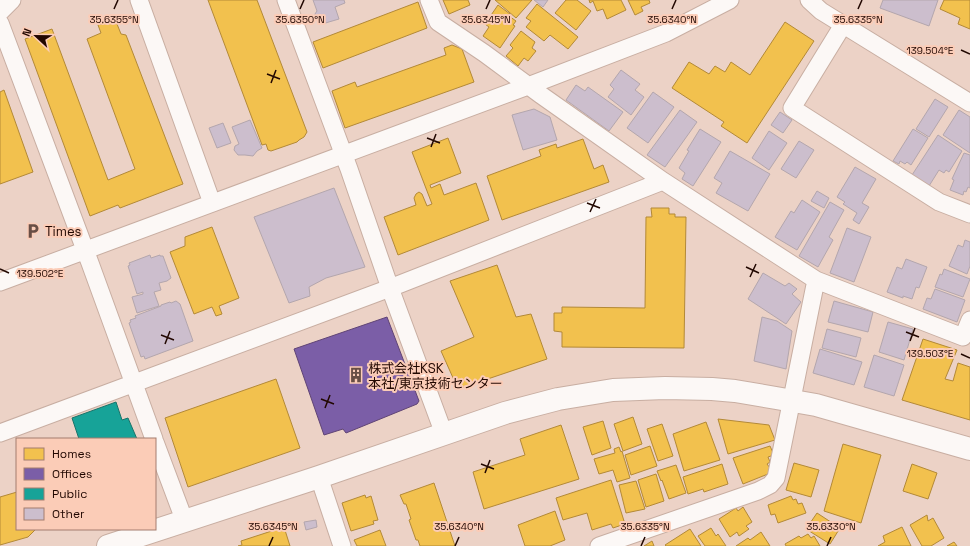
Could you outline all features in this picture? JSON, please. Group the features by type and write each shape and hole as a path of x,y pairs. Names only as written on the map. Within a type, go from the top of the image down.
{"street":[{"path":"0,12 12,0"},
{"path":"139,0 212,203"},
{"path":"286,0 344,155 390,288 444,434"},
{"path":"429,0 438,22 484,53 528,86 663,181 816,280 964,337 970,320"},
{"path":"0,282 344,155 666,33 730,0"},
{"path":"809,0 821,11 970,103"},
{"path":"0,23 154,438"},
{"path":"843,25 792,108 939,202 970,214"},
{"path":"0,433 390,288 663,181"},
{"path":"604,545 758,490 770,485 776,478 816,280"},
{"path":"108,546 185,522 505,413 558,399 613,390 665,388 712,389 792,400 816,405 970,449"},
{"path":"156,443 185,522"},
{"path":"319,477 342,546"}],"building: Homes":[{"path":"208,0 257,0 307,132 304,137 297,142 271,151 268,150 266,144 262,145"},
{"path":"443,0 468,0 470,5 449,14"},
{"path":"495,0 532,0 516,18"},
{"path":"566,0 577,0 591,11 576,30 555,13"},
{"path":"589,0 621,0 626,10 607,19 603,9 597,11 593,1 590,3"},
{"path":"628,0 649,0 650,3 641,7 643,11 635,15"},
{"path":"944,0 970,0 970,29 958,24 960,18 940,9"},
{"path":"418,2 427,28 323,68 313,42"},
{"path":"537,4 578,37 568,49 550,35 544,41 526,27 531,21 526,18"},
{"path":"498,5 510,14 509,16 516,21 513,25 515,26 500,48 483,36 489,27 485,24"},
{"path":"115,19 121,34 126,35 183,184 120,208 118,205 90,216 25,39 52,29 108,180 135,169 87,39 101,33 98,25"},
{"path":"785,22 814,41 747,143 721,126 724,122 672,88 689,62 709,74 715,66 725,72 731,62 750,75"},
{"path":"521,31 535,42 532,48 536,51 528,61 524,58 518,66 506,56 513,48 510,45"},
{"path":"452,45 462,49 474,82 345,128 332,91 355,82 357,87 446,55 444,48"},
{"path":"4,90 33,172 0,184 0,92"},
{"path":"448,138 461,173 430,185 431,188 440,184 444,195 476,183 489,220 398,255 384,217 416,205 414,198 419,192 422,194 427,206 432,204 412,152"},
{"path":"583,139 594,169 603,165 609,182 502,220 487,176 541,156 539,150 556,144 557,148"},
{"path":"651,208 669,208 669,214 675,214 675,217 686,217 684,348 562,347 562,332 554,331 554,313 562,313 562,307 645,308 646,217 652,217"},
{"path":"212,227 239,298 219,306 222,314 216,316 212,307 194,314 170,252 185,246 185,237"},
{"path":"497,265 516,317 531,314 547,359 458,389 441,351 474,337 450,281"},
{"path":"923,339 957,350 945,379 953,381 958,363 970,367 970,420 902,400"},
{"path":"276,379 300,448 188,487 165,418"},
{"path":"633,417 642,444 623,451 614,424"},
{"path":"718,419 769,425 775,440 728,454"},
{"path":"603,421 611,448 592,455 583,427"},
{"path":"706,422 720,460 684,471 673,434"},
{"path":"662,424 673,456 658,461 647,429"},
{"path":"561,425 579,479 484,509 473,472 525,455 520,439"},
{"path":"843,444 881,455 861,523 824,511"},
{"path":"650,446 657,466 631,475 625,455"},
{"path":"770,446 774,455 768,457 770,462 767,464 770,468 768,474 743,484 733,458"},
{"path":"619,447 621,452 622,451 630,478 617,482 613,470 599,474 594,459 615,453 614,449"},
{"path":"794,463 819,470 811,497 786,490"},
{"path":"722,464 728,484 704,492 703,489 688,494 683,477"},
{"path":"912,464 937,473 928,499 903,491"},
{"path":"676,465 686,493 669,499 657,471"},
{"path":"656,474 664,501 646,507 638,480"},
{"path":"611,480 625,524 613,528 611,524 592,530 587,513 563,520 556,498"},
{"path":"636,481 645,509 626,513 619,485"},
{"path":"434,483 455,546 420,546 418,540 416,540 409,520 411,519 406,504 404,504 400,495"},
{"path":"16,492 16,530 35,530 28,537 0,545 0,497"},
{"path":"365,495 366,498 371,496 378,520 373,521 374,524 351,531 342,503"},
{"path":"791,496 793,500 796,499 798,504 802,503 806,513 778,523 775,514 771,515 768,505"},
{"path":"743,507 752,522 746,526 749,529 739,536 737,532 730,537 719,519 736,508 738,511"},
{"path":"555,511 565,540 550,546 525,546 518,525"},
{"path":"817,513 840,528 830,544 806,529"},
{"path":"927,515 928,521 933,518 944,538 931,546 922,546 910,525"},
{"path":"284,527 290,546 238,546 242,545 241,541"},
{"path":"902,527 911,546 878,546 885,542 883,536"},
{"path":"711,528 716,536 718,534 726,546 705,546 698,536"},
{"path":"690,529 701,546 665,545"},
{"path":"380,530 386,546 357,546 354,540"},
{"path":"761,532 770,546 736,546 748,538 750,540"},
{"path":"808,534 811,538 814,536 820,546 786,546 785,544 799,536 801,538"},
{"path":"652,541 654,546 644,546"},
{"path":"954,542 957,546 947,546"}],"building: Offices":[{"name":"株式会社KSK 本社/東京技術センター","path":"387,317 419,401 417,404 346,433 343,429 324,435 294,349"}],"building: Public":[{"path":"116,402 122,420 128,418 137,438 79,438 72,418"}],"building: Other":[{"path":"313,0 344,0 345,3 335,7 339,19 322,24 321,22 318,23 315,14 317,11"},
{"path":"534,0 548,0 543,7"},
{"path":"883,0 938,0 929,26 880,8"},
{"path":"621,70 640,84 635,90 644,97 631,115 608,97 614,89 610,85"},
{"path":"576,85 585,91 588,87 623,112 609,131 566,100"},
{"path":"653,92 674,107 648,143 627,128"},
{"path":"935,99 948,107 929,137 916,129"},
{"path":"534,109 550,117 557,140 523,150 512,115"},
{"path":"680,110 697,122 665,167 647,155"},
{"path":"959,110 970,117 970,153 943,135"},
{"path":"780,112 792,120 783,133 771,125"},
{"path":"250,120 262,148 253,156 238,155 234,150 235,146 239,144 232,127"},
{"path":"223,123 231,143 217,148 209,128"},
{"path":"700,129 721,142 693,186 682,179 685,173 679,168 689,151 687,150"},
{"path":"913,129 928,138 911,165 907,162 905,164 900,161 899,164 893,161"},
{"path":"769,131 787,143 769,170 752,158"},
{"path":"938,135 962,151 949,172 946,170 944,173 939,170 929,186 912,175"},
{"path":"799,141 814,150 796,178 781,169"},
{"path":"730,151 770,174 748,211 716,193 722,183 714,178"},
{"path":"964,153 970,155 970,188 968,187 966,192 964,191 963,195 950,190 954,180 952,179"},
{"path":"855,167 876,179 862,203 869,207 859,224 853,220 857,213 843,204 845,202 837,197"},
{"path":"334,188 365,267 326,278 309,287 310,296 289,303 254,217"},
{"path":"817,191 829,198 824,208 811,201"},
{"path":"802,200 820,212 797,250 775,237 791,211 794,213"},
{"path":"830,202 844,210 829,237 833,240 818,267 799,256"},
{"path":"847,228 871,237 854,282 830,273"},
{"path":"965,240 970,242 970,266 967,274 949,266 958,245 963,247"},
{"path":"150,255 151,258 160,255 163,256 171,278 167,281 159,283 161,290 154,292 159,306 137,313 132,297 143,294 143,292 137,294 128,266 130,265 129,263"},
{"path":"906,259 927,267 919,288 916,287 912,299 903,296 903,298 887,292 897,267 902,269"},
{"path":"944,269 970,279 963,297 935,287 940,274 942,275"},
{"path":"763,273 785,286 789,283 797,289 792,294 801,302 786,324 748,299"},
{"path":"935,289 965,300 957,322 923,309 927,298 931,299"},
{"path":"176,301 180,304 193,341 145,359 144,356 141,357 129,323 131,322 130,320 136,318 135,316 161,305"},
{"path":"834,301 873,312 868,332 828,322"},
{"path":"762,317 777,321 792,331 786,369 754,361"},
{"path":"888,322 913,329 904,360 879,352"},
{"path":"827,329 861,338 856,357 822,348"},
{"path":"820,349 862,362 854,385 813,373"},
{"path":"874,355 904,365 894,396 864,387"},
{"path":"316,520 317,527 306,530 304,522"}],"place":[{"name":"Times","path":"33,231"},
{"name":"株式会社KSK 本社/東京技術センター","path":"356,375"}]}
